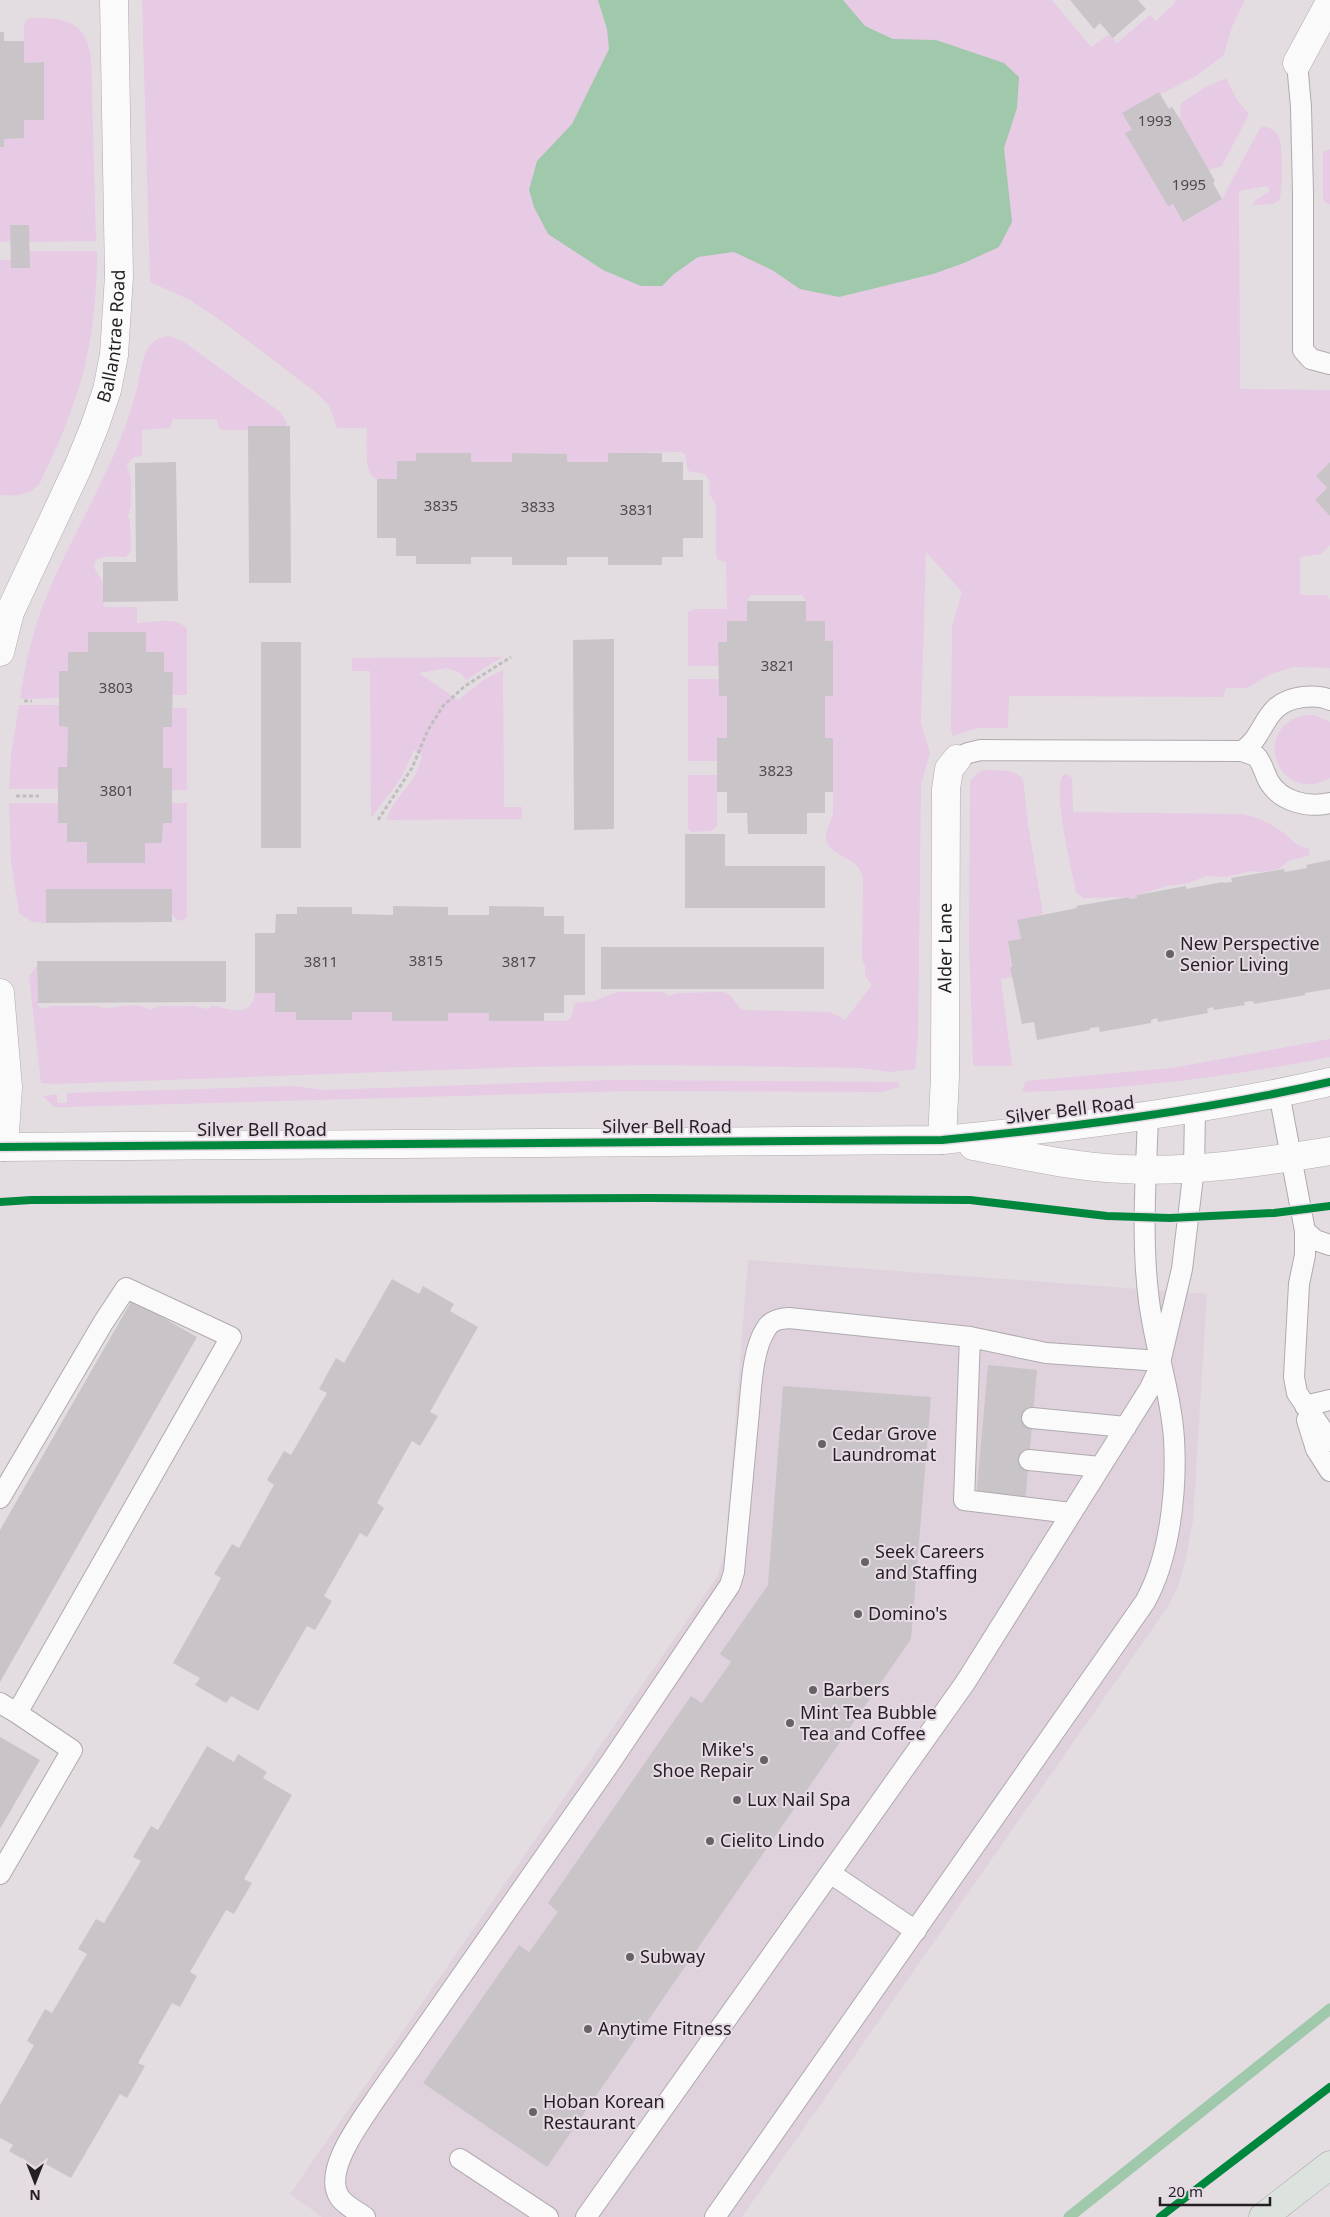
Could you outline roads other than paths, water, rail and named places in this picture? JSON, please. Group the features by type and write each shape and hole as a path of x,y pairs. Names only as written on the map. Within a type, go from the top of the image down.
{"highway":[{"path":"1263,2217 1330,2165"}],"street":[{"name":"Ballantrae Road","path":"0,652 10,612 78,467 94,428 107,390 114,355 119,276 114,0"},
{"path":"1297,63 1330,2"},
{"name":"Alder Lane","path":"942,1140 945,1076 946,789 949,769 957,759"},
{"path":"0,994 8,1087 1,1151"},
{"name":"Silver Bell Road","path":"1,1151 942,1140 1044,1130 1195,1110 1330,1082"},
{"name":"Silver Bell Road","path":"942,1140 1062,1162 1122,1169 1194,1168 1330,1151"}],"lane":[{"path":"1297,63 1301,107 1303,193 1303,350 1311,359 1330,364"},
{"path":"1242,752 1253,743 1264,722 1273,711 1286,702 1309,696 1330,700"},
{"path":"957,759 968,753 981,750 1242,752 1256,756 1272,785 1287,797 1309,805 1330,803"},
{"path":"1279,1093 1305,1230 1306,1255 1299,1284 1294,1377 1297,1393 1330,1441"},
{"path":"586,2217 964,1683 1150,1388 1160,1361 1182,1269 1194,1168 1195,1110"},
{"path":"715,2217 1145,1602 1155,1584 1162,1566 1168,1534 1174,1439 1148,1294 1145,1217 1148,1116"},
{"path":"1305,1230 1314,1240 1330,1245"},
{"path":"0,1498 103,1323 126,1288 231,1337 8,1708 72,1750 0,1874"},
{"path":"365,2217 346,2204 338,2192 338,2165 344,2149 377,2097 613,1758 730,1585 734,1572 751,1390 757,1352 766,1328 771,1322 789,1318 970,1338 1046,1353 1160,1361"},
{"path":"970,1338 975,1413 972,1454 964,1500 1071,1513"},
{"path":"1305,1406 1330,1400"},
{"path":"1305,1406 1330,1424"},
{"path":"1305,1406 1308,1425 1316,1449 1330,1470"},
{"path":"1032,1418 1126,1427"},
{"path":"1028,1460 1100,1467"},
{"path":"830,1873 916,1931"},
{"path":"460,2159 548,2217"}],"waterway":[{"path":"1069,2217 1330,2009"}],"place":[{"name":"New Perspective Senior Living","path":"1170,954"},
{"name":"Cedar Grove Laundromat","path":"822,1444"},
{"name":"Seek Careers and Staffing","path":"865,1562"},
{"name":"Domino's","path":"858,1614"},
{"name":"Barbers","path":"813,1690"},
{"name":"Mint Tea Bubble Tea and Coffee","path":"790,1723"},
{"name":"Mike's Shoe Repair","path":"764,1760"},
{"name":"Lux Nail Spa","path":"737,1800"},
{"name":"Cielito Lindo","path":"710,1841"},
{"name":"Subway","path":"630,1957"},
{"name":"Anytime Fitness","path":"588,2029"},
{"name":"Hoban Korean Restaurant","path":"533,2112"}]}
